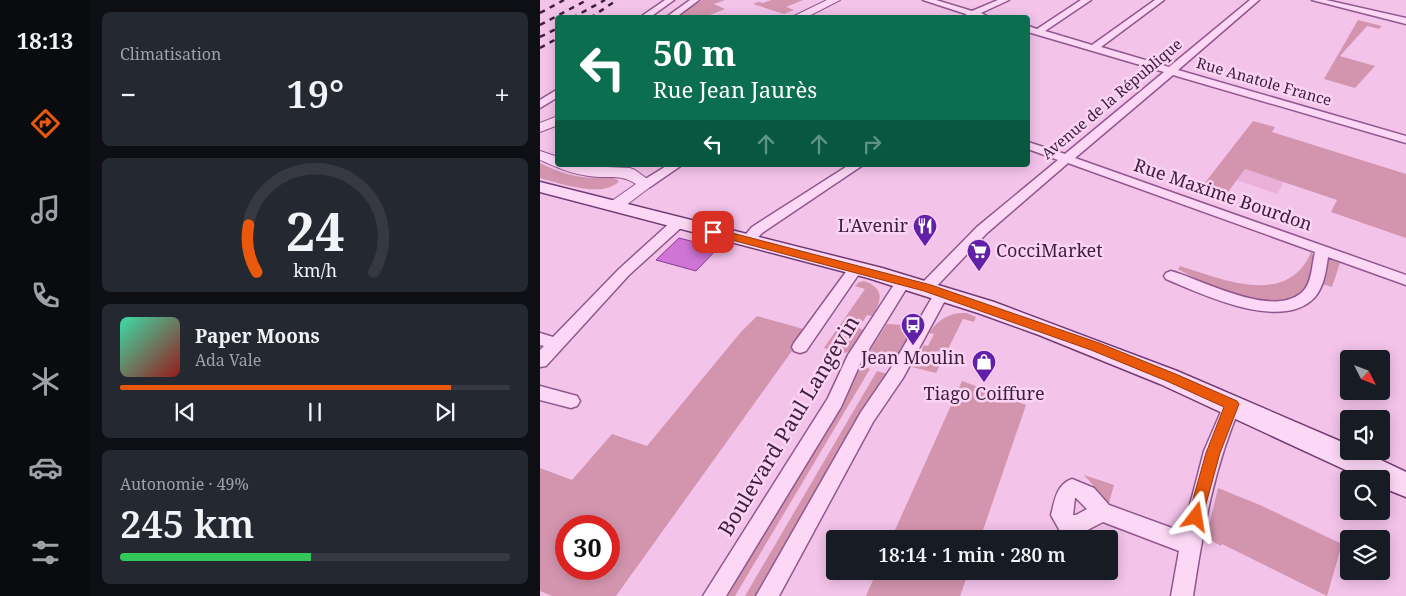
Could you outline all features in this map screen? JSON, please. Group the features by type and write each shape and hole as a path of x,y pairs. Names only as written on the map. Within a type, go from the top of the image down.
{"main road":[{"path":"540,187 856,268 934,290 1095,347 1173,378 1323,444 1406,485"}],"street":[{"path":"648,15 670,0"},
{"path":"673,15 695,0"},
{"path":"802,15 835,0"},
{"path":"927,0 977,15"},
{"path":"974,14 1005,0"},
{"path":"1038,32 1087,0"},
{"path":"1094,48 1160,0"},
{"name":"Avenue de la République","path":"934,290 968,243 1255,0"},
{"path":"1316,0 1406,21"},
{"path":"1326,0 1336,4"},
{"name":"Rue Anatole France","path":"1030,30 1406,140"},
{"path":"540,105 555,94"},
{"path":"540,128 555,121"},
{"name":"Rue Maxime Bourdon","path":"1030,146 1065,160 1406,280"},
{"path":"540,155 555,162"},
{"path":"570,167 590,172 630,173 646,184"},
{"path":"615,206 673,167"},
{"path":"748,240 757,230 854,167"},
{"path":"540,361 624,272 678,223"},
{"path":"1171,276 1258,305 1288,304 1304,299 1313,288 1322,250"},
{"path":"800,347 856,268"},
{"name":"Boulevard Paul Langevin","path":"714,596 835,402 854,360 904,281"},
{"path":"768,596 867,417 897,373 934,290"},
{"path":"540,339 556,344"},
{"path":"540,393 572,401"},
{"path":"1182,596 1203,487 1224,422 1232,404"},
{"path":"1102,512 1191,545"}],"shaded area":[{"path":"702,0 725,0 714,4 725,9 710,15 679,15"},
{"path":"771,0 803,0 786,7 794,10 784,14 753,4"},
{"path":"1358,20 1382,26 1379,29 1367,26 1340,56 1375,66 1355,88 1324,79"},
{"path":"1253,121 1275,127 1272,132 1406,174 1406,238 1331,212 1337,200 1245,169 1228,192 1204,184"},
{"path":"540,163 568,174 591,178 612,178 619,181 603,189 569,186 540,178"},
{"path":"1245,169 1284,182 1277,194 1237,180"},
{"path":"1311,252 1314,256 1312,269 1305,290 1294,298 1279,301 1261,300 1223,290 1178,269 1180,266 1234,282 1253,285 1271,284 1287,280 1300,269"},
{"path":"1329,259 1340,263 1332,287 1322,284"},
{"path":"864,281 876,287 880,296 872,316 867,315 859,328 863,330 849,352 843,353 824,348 865,289 855,286 859,282"},
{"path":"967,313 976,317 974,322 963,319 936,373 912,367 924,345 928,346 934,334 929,333 940,320 950,315"},
{"path":"757,316 807,330 616,596 552,596 540,591 540,468 572,480 612,434 647,446 740,333"},
{"path":"887,324 906,325 911,329 893,363 867,355"},
{"path":"857,365 870,369 735,596 722,596"},
{"path":"877,371 891,375 757,596 745,596"},
{"path":"962,381 1026,405 983,530 895,530"},
{"path":"1084,475 1114,485 1109,503"},
{"path":"1218,488 1260,505 1340,543 1340,551 1327,596 1222,544 1221,546 1206,538"},
{"path":"873,580 966,580 960,596 866,596"}],"building":[{"path":"679,238 718,248 696,271 656,260"}],"railway":[{"path":"540,13 564,0"},
{"path":"559,15 587,0"},
{"path":"578,15 605,0"},
{"path":"594,15 617,0"},
{"path":"540,25 555,17"},
{"path":"540,37 555,30"},
{"path":"540,48 555,40"}],"place":[{"name":"L'Avenir","path":"925,247"},
{"name":"CocciMarket","path":"979,272"},
{"name":"Jean Moulin","path":"913,346"},
{"name":"Tiago Coiffure","path":"984,383"}],"route":[{"path":"713,232 927,288 1095,347 1232,404 1213,453 1196,517"}]}
